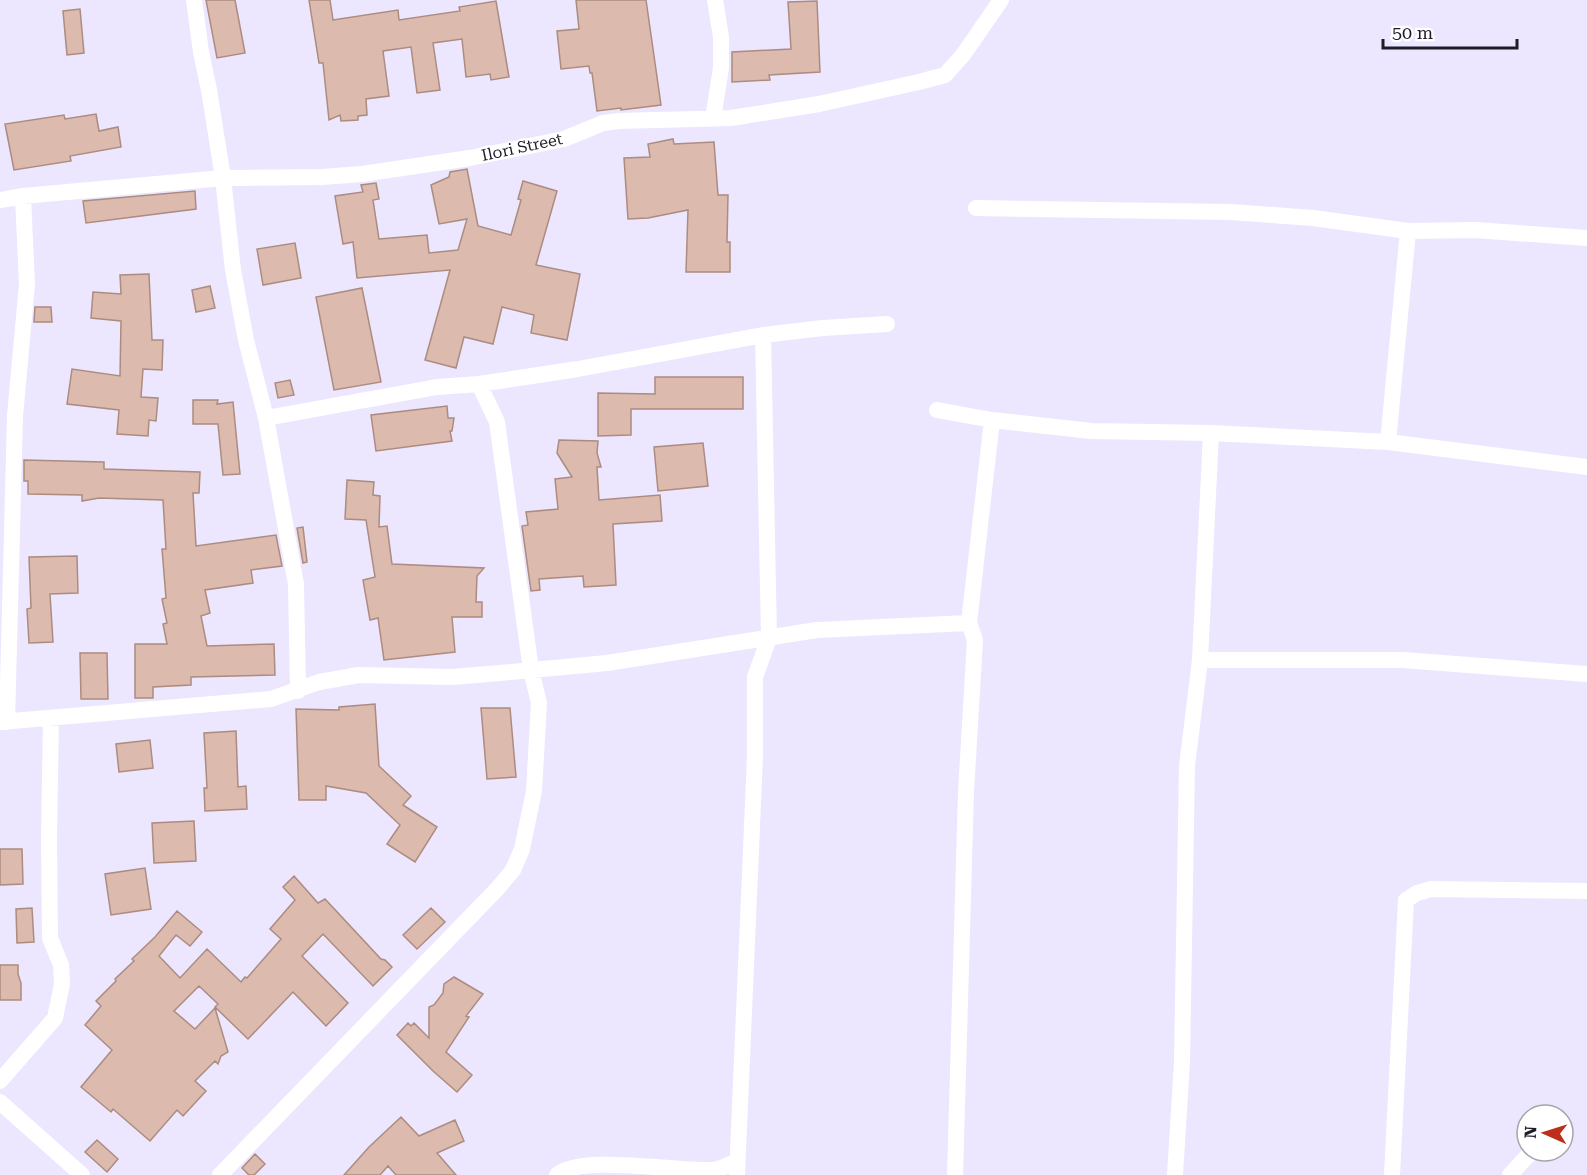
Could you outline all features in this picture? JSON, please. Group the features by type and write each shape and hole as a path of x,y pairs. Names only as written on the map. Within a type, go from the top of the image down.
{"street":[{"path":"194,0 223,178 235,281 246,340 266,418 296,584 298,691"},
{"path":"713,118 721,68 721,37 715,0"},
{"name":"Ilori Street","path":"0,200 223,178 322,177 362,174 470,158 564,139 603,123 731,118 819,104 945,75 959,61 1001,0"},
{"path":"23,196 27,284 15,416 4,722 272,699 319,682 359,675 452,677 607,663 816,630 969,623"},
{"path":"976,208 1230,212 1313,218 1408,231 1475,230 1587,238"},
{"path":"1388,442 1408,231"},
{"path":"266,418 437,387 479,384 578,369 763,335 887,324"},
{"path":"557,1175 562,1170 584,1164 717,1173 737,1168 755,756 755,677 769,638 763,335"},
{"path":"220,1175 498,888 513,870 522,849 534,791 539,703 531,670 497,422 479,384"},
{"path":"937,410 993,420 1090,430 1211,433 1388,442 1587,467"},
{"path":"955,1175 966,792 975,640 969,623 993,420"},
{"path":"1175,1175 1182,1062 1187,766 1200,660 1211,433"},
{"path":"1200,660 1403,660 1587,674"},
{"path":"0,1081 54,1018 62,984 61,965 50,938 48,838 51,718"},
{"path":"1392,1175 1406,900 1417,892 1431,889 1587,891"},
{"path":"0,1102 82,1175"},
{"path":"1510,1175 1521,1163"}],"building":[{"path":"206,0 235,0 245,53 217,58"},
{"path":"309,0 330,0 333,20 398,10 399,20 460,11 459,7 496,1 509,77 491,80 490,74 466,77 462,39 433,43 440,90 417,93 411,47 383,51 389,96 366,99 367,115 358,116 358,120 341,121 340,115 329,120 323,63 319,63"},
{"path":"576,0 646,0 661,105 597,111 589,66 561,69 557,31 579,29"},
{"path":"817,1 820,72 769,75 770,80 732,82 732,52 791,49 788,2"},
{"path":"80,9 84,53 67,55 63,11"},
{"path":"96,114 99,131 118,127 121,147 70,156 71,161 14,170 5,124 64,115 65,119"},
{"path":"673,139 674,144 714,142 718,195 728,195 727,242 730,242 730,272 686,272 688,210 648,218 628,219 624,158 650,157 648,144"},
{"path":"467,169 478,226 511,235 521,200 518,199 523,181 557,191 536,265 580,274 567,340 531,333 534,315 502,307 493,344 464,337 456,368 425,360 450,270 357,278 353,242 343,244 335,196 363,192 361,185 376,183 379,199 373,200 379,239 427,235 429,253 458,250 467,219 439,224 431,185 449,177 450,172"},
{"path":"195,191 196,209 86,223 83,201"},
{"path":"295,243 301,278 263,285 257,249"},
{"path":"149,274 152,340 163,340 162,370 143,369 141,397 158,398 156,421 149,420 148,436 117,434 119,410 67,404 72,369 120,376 121,321 91,318 93,292 121,294 120,275"},
{"path":"210,286 215,308 196,312 192,290"},
{"path":"362,288 381,382 334,390 316,297"},
{"path":"35,307 51,307 52,322 34,322"},
{"path":"655,377 743,377 743,409 631,409 631,435 598,436 598,393 655,394"},
{"path":"290,380 294,395 278,398 275,383"},
{"path":"193,400 218,400 217,404 233,402 240,474 223,475 218,424 193,424"},
{"path":"447,406 448,418 454,418 452,431 450,431 452,441 376,451 371,415"},
{"path":"559,440 598,441 597,453 601,467 597,467 599,500 660,495 662,521 613,524 616,585 584,587 583,576 539,579 540,590 531,591 522,526 528,525 526,512 558,509 555,479 572,477 557,453"},
{"path":"703,443 708,486 658,491 654,447"},
{"path":"24,460 104,462 104,469 200,472 199,493 193,493 196,546 276,535 282,566 251,570 253,583 205,590 210,613 201,616 207,646 274,644 275,675 191,677 191,685 153,687 153,698 135,698 135,644 167,644 163,624 167,623 162,599 166,598 162,549 166,549 163,500 99,498 82,501 82,495 28,494 28,481 24,481"},
{"path":"347,480 374,482 373,495 380,496 379,527 387,526 392,564 484,568 477,576 476,602 482,602 482,617 452,617 455,652 384,660 378,618 370,620 363,580 375,577 366,520 345,519"},
{"path":"303,527 307,562 303,563 297,528"},
{"path":"77,556 78,593 50,594 53,642 29,643 27,609 31,608 29,557"},
{"path":"80,653 107,653 108,699 81,699"},
{"path":"375,704 379,766 411,796 403,805 437,827 415,862 387,844 400,825 366,793 326,786 326,800 299,800 296,709 339,710 339,707"},
{"path":"481,708 510,708 516,777 487,779"},
{"path":"236,731 238,787 246,786 247,809 205,811 204,788 207,788 204,733"},
{"path":"150,740 153,768 119,772 116,744"},
{"path":"194,821 196,861 154,863 152,823"},
{"path":"0,849 22,849 23,884 0,885"},
{"path":"145,868 151,909 111,915 105,874"},
{"path":"294,876 318,903 325,899 381,959 392,967 373,986 323,934 302,956 348,1003 326,1026 293,992 248,1039 215,1007 218,1004 199,986 174,1011 195,1029 215,1008 228,1052 221,1056 218,1064 215,1061 195,1081 206,1091 183,1116 177,1110 150,1141 113,1109 111,1112 81,1087 112,1050 85,1025 101,1006 96,1001 177,911 202,932 190,946 176,935 159,956 180,978 207,949 241,982 281,939 270,929 295,900 283,887"},
{"path":"32,908 34,942 17,943 16,909"},
{"path":"431,908 445,922 417,949 403,935"},
{"path":"0,965 18,965 21,1000 0,1000"},
{"path":"454,977 483,994 466,1016 469,1017 446,1052 472,1075 457,1092 397,1035 408,1023 411,1026 414,1023 429,1038 429,1007 434,1005 443,993 444,984"},
{"path":"401,1117 419,1136 455,1120 464,1141 437,1153 456,1175 396,1175 388,1166 380,1175 344,1175 369,1147"},
{"path":"97,1140 118,1159 107,1172 85,1152"},
{"path":"255,1154 265,1164 254,1175 249,1175 242,1168"}]}
